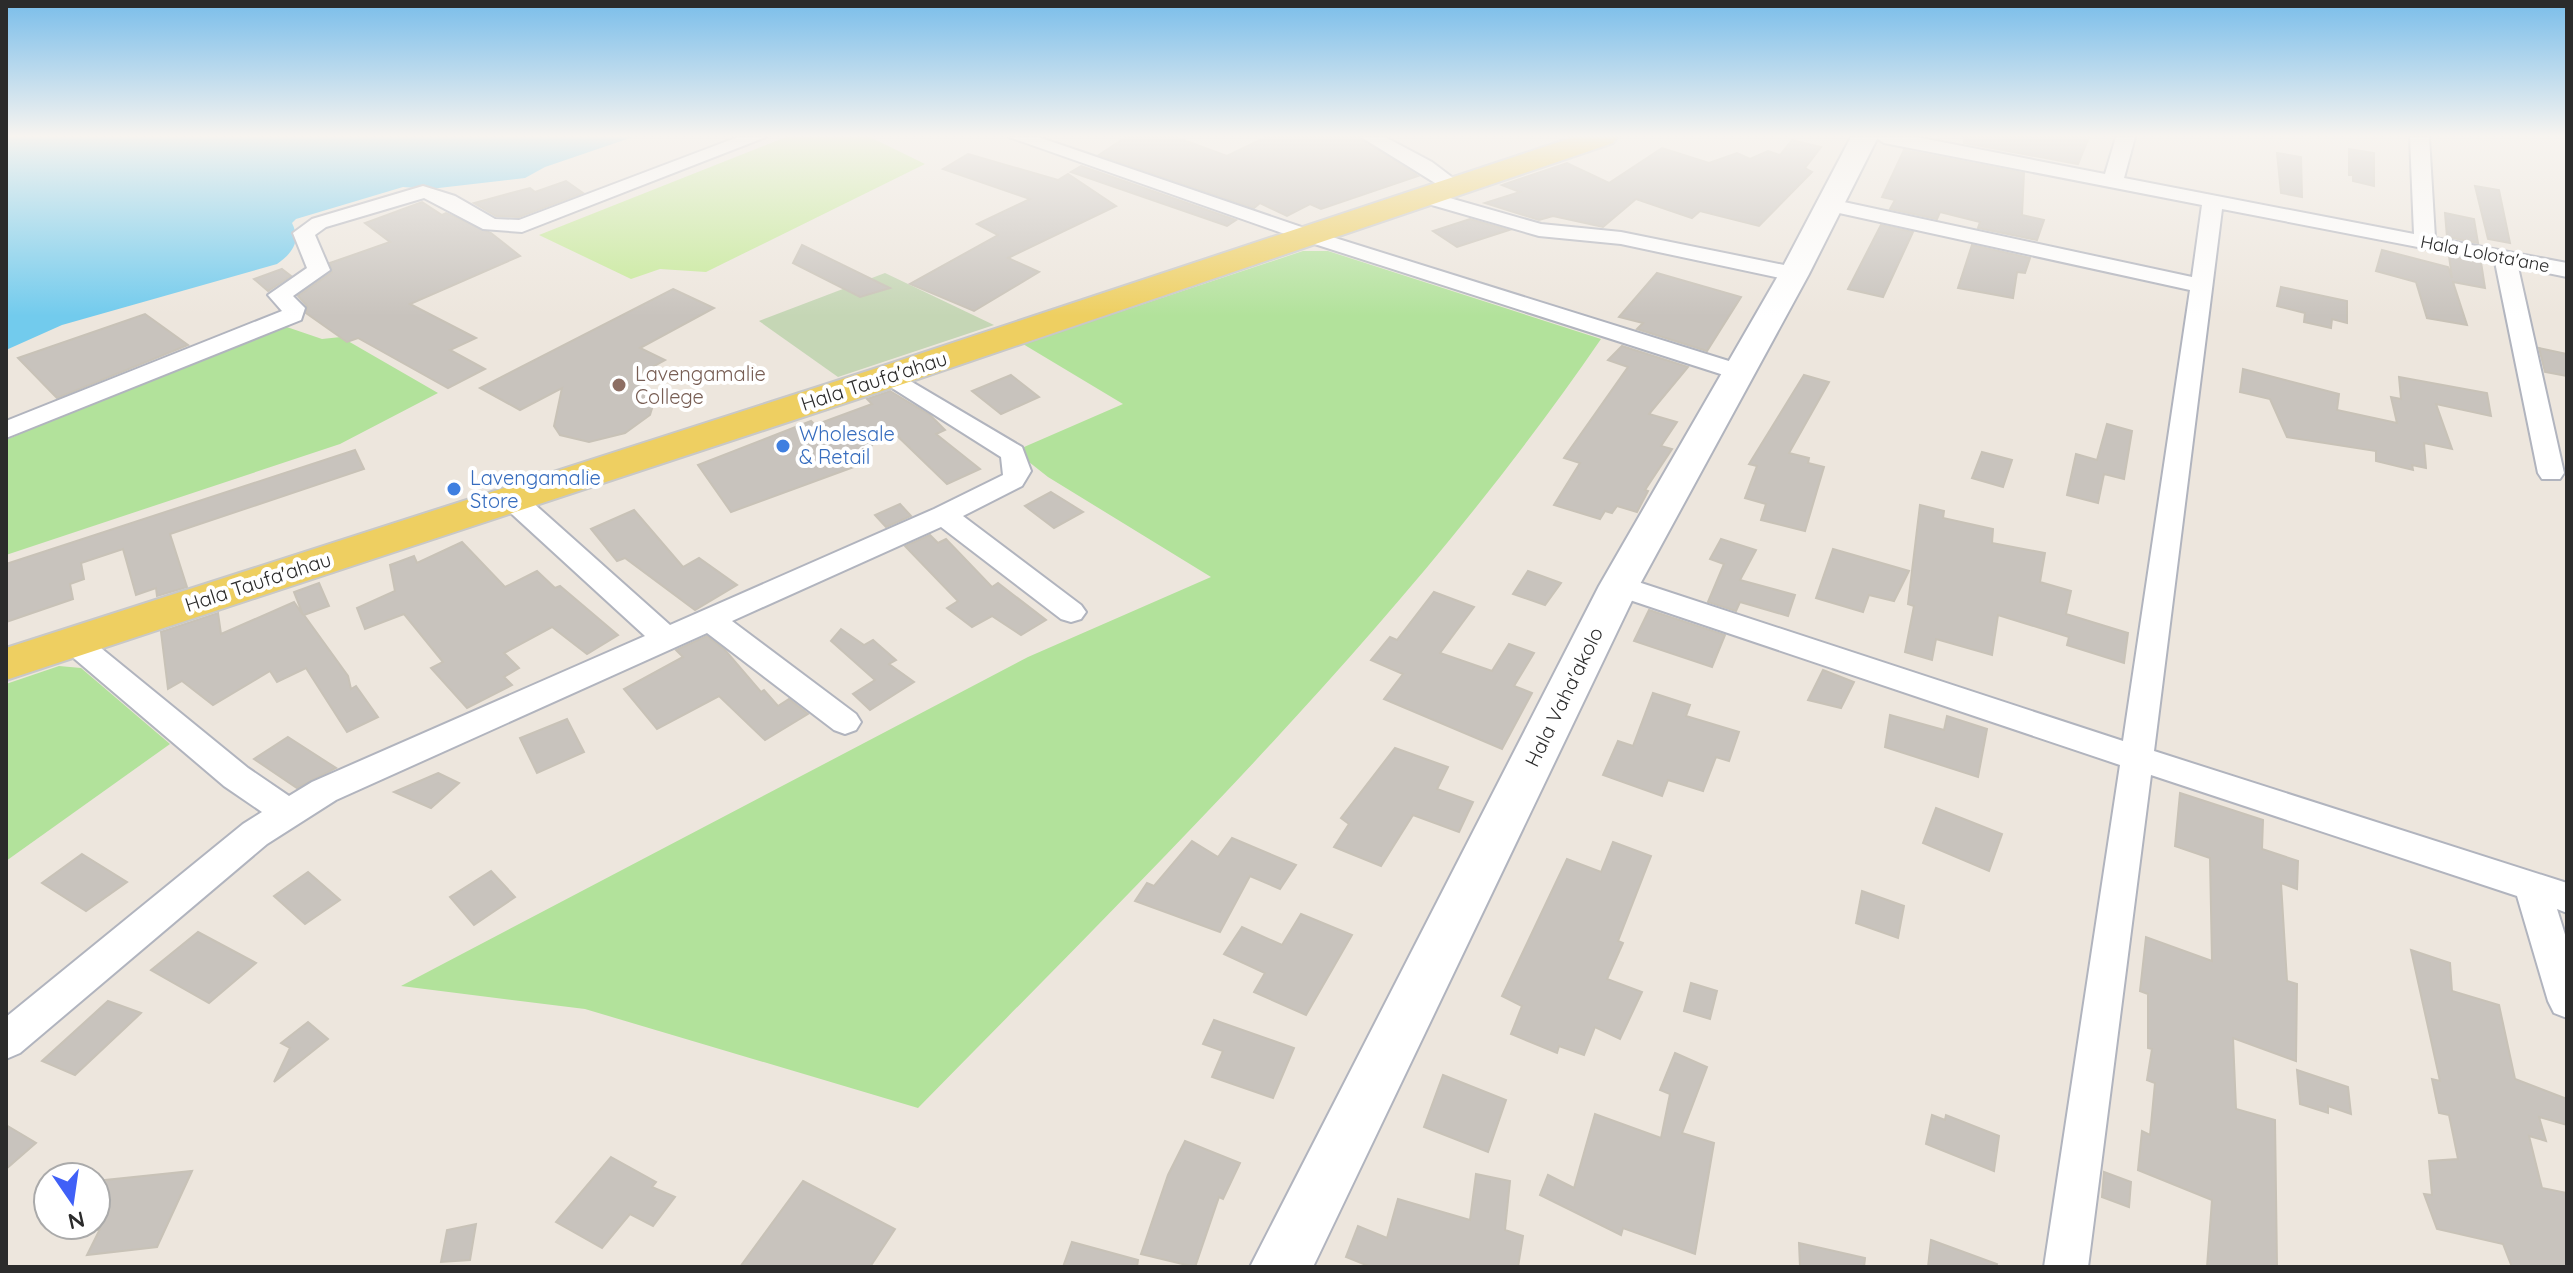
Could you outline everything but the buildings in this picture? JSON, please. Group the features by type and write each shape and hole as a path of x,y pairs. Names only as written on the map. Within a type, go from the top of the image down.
{"main road":[{"name":"Hala Taufa'ahau","path":"6,664 890,376 1427,196"},
{"name":"Hala Vaha'akolo","path":"1281,1267 1619,586 1834,196"}],"street":[{"path":"6,430 293,315 294,308 279,295 319,270 304,233 319,223 408,196"},
{"path":"437,196 489,227 522,226 600,196"},
{"path":"1191,196 1739,372"},
{"path":"1451,196 1539,230 1621,238 1794,274"},
{"name":"Hala Lolota'ane","path":"2185,196 2567,270"},
{"path":"2422,196 2425,242"},
{"path":"2066,1267 2204,286 2213,202"},
{"path":"1830,205 2204,286"},
{"path":"2505,259 2551,473"},
{"path":"6,1041 255,834 324,791 944,515 1004,487 1018,471 1013,453 890,376"},
{"path":"512,499 667,639"},
{"path":"944,515 1071,612"},
{"path":"1619,586 2567,898"},
{"path":"710,620 845,722"},
{"path":"74,642 236,777 289,813"},
{"path":"2532,887 2567,1001"}],"green space":[{"path":"636,196 859,196 706,272 660,269 631,279 539,235"},
{"path":"1303,251 1328,251 1601,339 1526,443 1363,642 1188,832 918,1108 585,1009 401,986 1028,657 1211,577 1048,477 1015,451 1123,404 1023,344"},
{"path":"885,273 994,325 838,377 759,321"},
{"path":"275,323 322,339 341,337 438,393 340,444 6,555 6,440"},
{"path":"59,666 81,668 170,744 6,861 6,684"}],"water":[{"path":"6,196 372,196 296,219 292,223 296,235 294,246 277,264 62,325 6,350"}],"place":[{"name":"Lavengamalie College","path":"619,385"},
{"name":"Wholesale & Retail","path":"783,446"},
{"name":"Lavengamalie Store","path":"454,489"}]}
